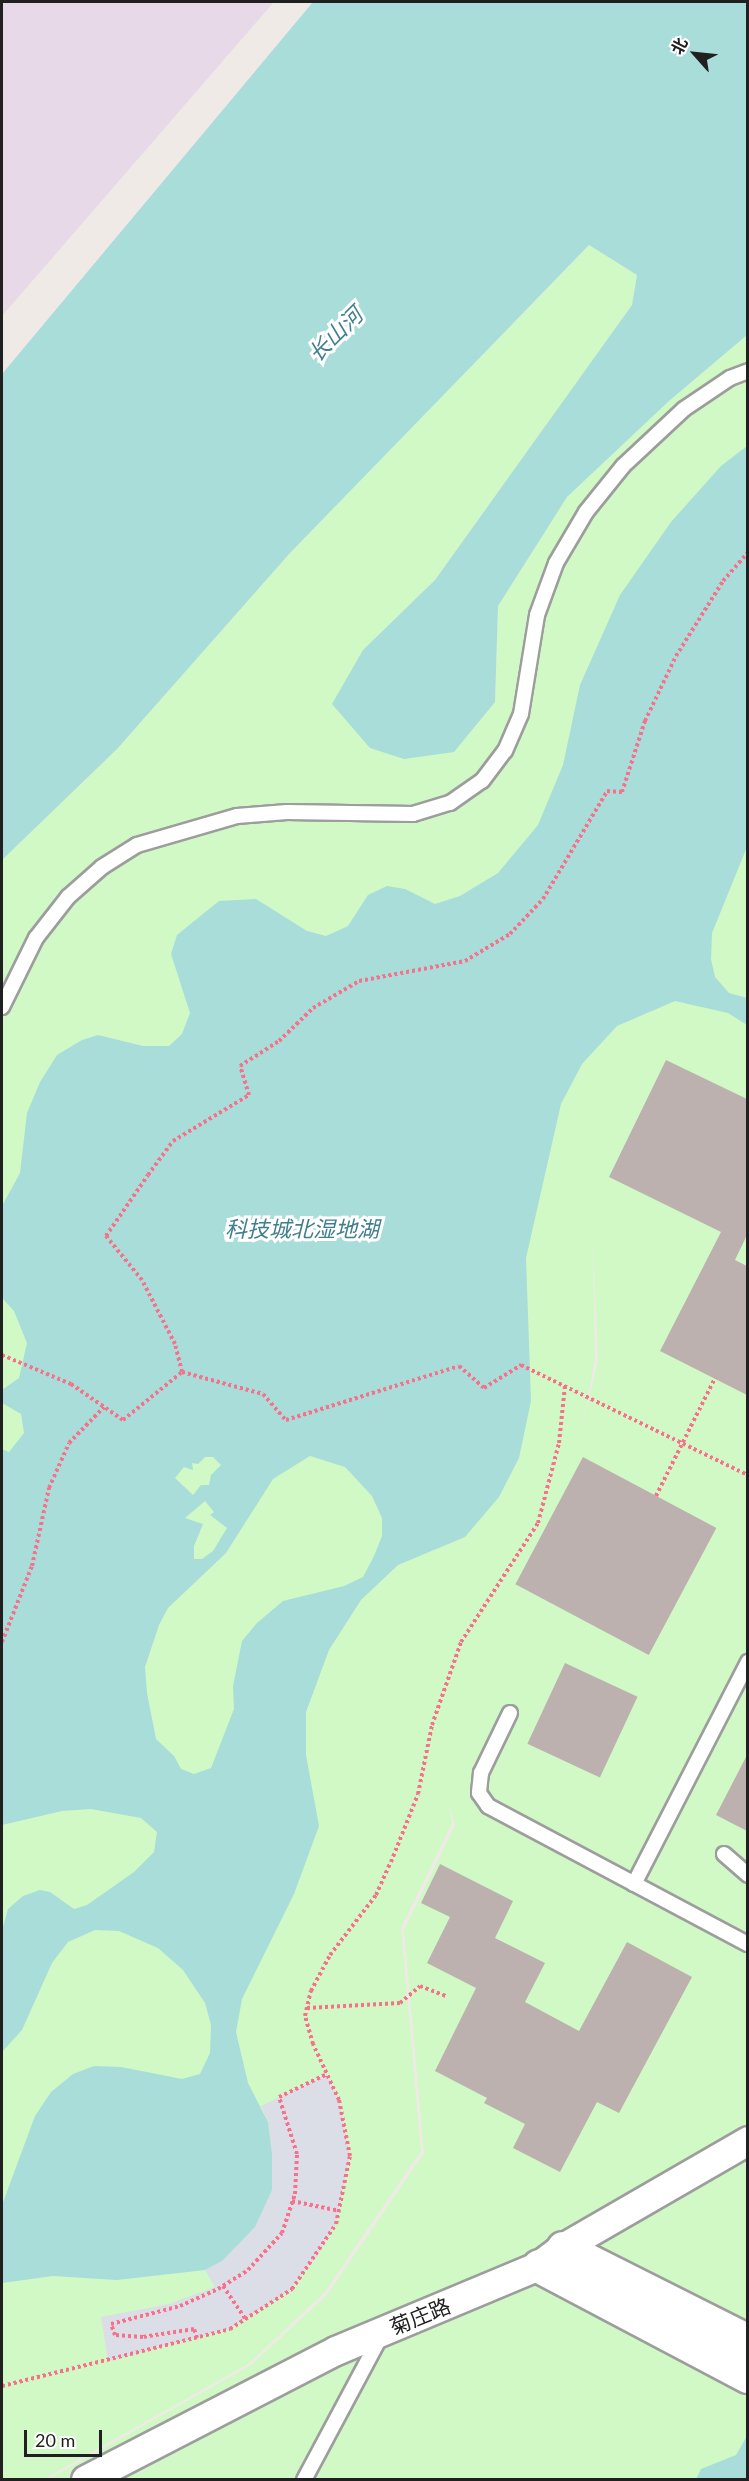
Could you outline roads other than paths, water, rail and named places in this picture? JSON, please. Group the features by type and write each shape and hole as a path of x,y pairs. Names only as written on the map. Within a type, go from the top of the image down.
{"street":[{"name":"菊庄路","path":"86,2480 336,2351 551,2257 747,2141"},
{"path":"551,2257 710,2339 747,2376"},
{"path":"710,2339 747,2341"}],"lane":[{"path":"2,1007 36,938 68,897 102,867 137,845 237,816 287,812 413,814 450,803 482,781 506,751 521,714 537,615 556,563 586,512 623,466 684,409 730,378 747,371"},
{"path":"634,1884 747,1662"},
{"path":"510,1713 481,1773 480,1792 488,1806 747,1944"},
{"path":"724,1854 747,1875"},
{"path":"304,2480 385,2330"}],"water":[{"name":"长山河","path":"313,2 747,2 747,335 669,401 567,497 498,606 495,702 454,752 404,759 370,748 332,704 363,650 435,580 632,305 637,275 589,245 290,553 117,749 2,860 2,374"},
{"name":"科技城北湿地湖","path":"747,446 747,847 712,933 711,959 715,977 729,993 747,998 747,1025 728,1013 675,1001 617,1026 582,1064 561,1104 526,1258 531,1401 519,1458 499,1497 465,1537 398,1565 361,1600 329,1650 306,1712 306,1755 319,1826 294,1894 242,1999 236,2032 248,2083 268,2122 272,2153 272,2190 255,2227 222,2261 205,2270 117,2280 53,2276 2,2283 2,2205 35,2116 51,2092 73,2074 94,2066 121,2067 182,2079 200,2074 210,2053 211,2025 205,2003 183,1970 158,1948 119,1931 95,1930 68,1942 52,1963 22,2030 2,2052 2,1930 8,1909 23,1896 40,1890 50,1892 74,1909 87,1905 134,1872 154,1852 157,1832 141,1818 91,1809 62,1811 2,1825 2,1449 9,1452 24,1433 21,1414 2,1403 2,1390 19,1378 27,1343 14,1311 2,1298 2,1206 20,1173 27,1113 40,1082 57,1055 82,1040 98,1035 143,1046 169,1046 182,1034 190,1013 171,954 177,935 219,901 256,899 307,931 326,936 348,926 368,895 387,886 405,889 435,904 460,896 498,873 538,825 563,765 580,685 620,595 671,522 721,466","holes":["310,1456 345,1467 372,1496 382,1518 382,1536 363,1577 344,1586 283,1601 257,1623 242,1641 233,1686 234,1709 211,1768 194,1774 181,1769 174,1756 156,1739 147,1693 145,1667 159,1625 168,1608 226,1553 273,1479","205,1457 213,1457 221,1465 211,1475 209,1485 201,1485 193,1495 175,1478 184,1467 193,1470 192,1463 198,1464","205,1501 214,1512 210,1515 227,1528 213,1551 202,1559 194,1559 194,1546 203,1524 185,1518"]},
{"path":"747,2436 747,2479 696,2479 701,2469 736,2455"}]}
